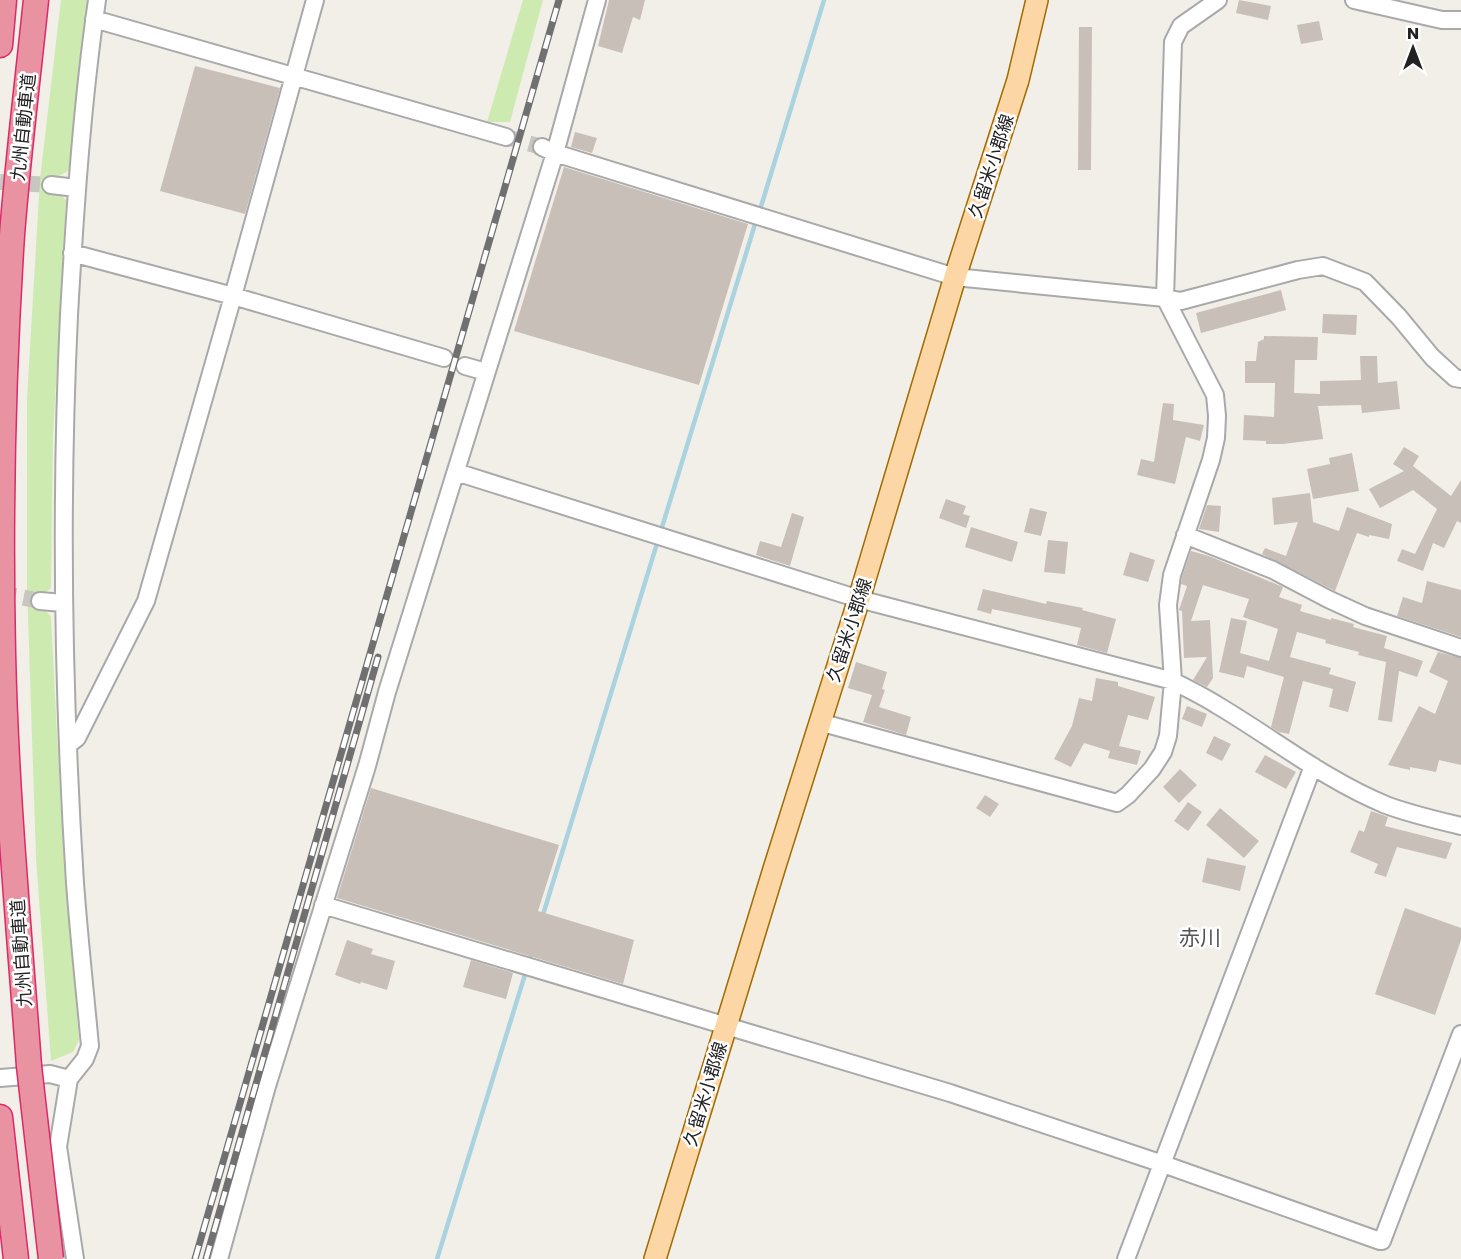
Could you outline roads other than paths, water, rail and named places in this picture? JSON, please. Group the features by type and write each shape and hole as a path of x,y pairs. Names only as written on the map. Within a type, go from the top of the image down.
{"highway":[{"path":"0,45 4,0"},
{"name":"九州自動車道","path":"36,0 13,233 5,371 3,653 13,857 29,1066 51,1259"},
{"path":"0,1117 16,1259"}],"main road":[{"name":"久留米小郡線","path":"655,1259 819,722 859,600 955,277 1018,80 1037,0"}],"street":[{"path":"75,1259 58,1147 69,1079 85,1059 90,1046 75,885 68,745 63,603 64,433 76,189 97,0"},
{"path":"68,745 77,738 146,601 315,0"},
{"path":"219,1259 267,1086 486,372 548,150 597,0"},
{"path":"819,722 1117,803 1128,795 1152,769 1163,752 1168,736 1173,681 1168,605 1172,575 1211,460 1216,438 1217,416 1215,395 1165,298 1173,42 1181,26 1218,0"},
{"path":"1354,0 1442,20 1461,20"},
{"path":"94,19 506,137"},
{"path":"548,150 955,277 1181,301 1298,270 1323,266 1365,282 1399,317 1432,357 1455,378 1461,379"},
{"path":"51,185 76,189"},
{"path":"72,252 233,296 444,358"},
{"path":"465,366 486,372"},
{"path":"456,472 859,600 1173,681 1216,704 1313,766 1385,804 1413,814 1461,826"},
{"path":"1185,536 1273,570 1328,600 1365,616 1461,648"},
{"path":"39,601 63,603"},
{"path":"1126,1259 1313,766"},
{"path":"323,905 950,1093 1383,1241 1461,1034"},
{"path":"0,1078 50,1074 69,1079"}],"waterway":[{"path":"759,213 824,0"},
{"path":"542,918 756,221"},
{"path":"437,1259 532,952"}],"tunnel":[{"path":"506,137 542,147"},
{"path":"0,182 51,185"},
{"path":"0,593 40,601"}],"railway":[{"path":"195,1259 559,0"},
{"path":"206,1259 378,657"}],"district":[{"name":"赤川","path":"1200,937"}]}
